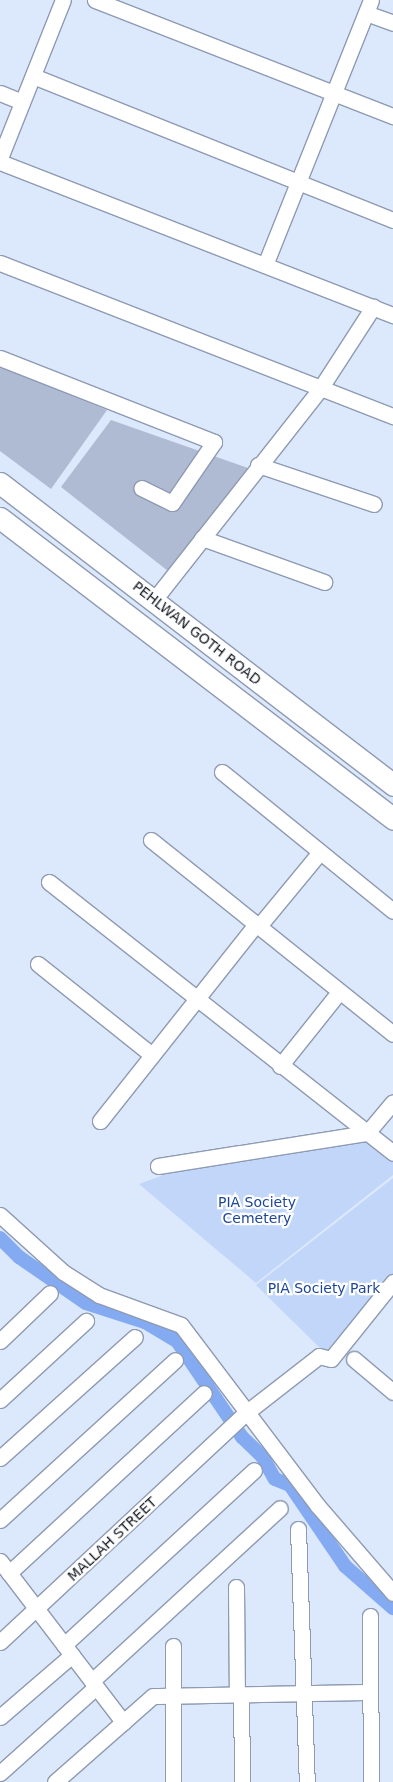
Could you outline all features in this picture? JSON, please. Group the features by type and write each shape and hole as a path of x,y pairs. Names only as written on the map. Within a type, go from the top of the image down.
{"main road":[{"path":"0,518 8,489"},
{"name":"PEHLWAN GOTH ROAD","path":"8,489 393,785"},
{"name":"PEHLWAN GOTH ROAD","path":"0,518 393,819"},
{"path":"119,608 137,587"}],"street":[{"path":"0,158 63,0"},
{"path":"95,0 393,116"},
{"path":"265,265 368,6 393,23"},
{"path":"33,76 393,220"},
{"path":"0,93 22,102"},
{"path":"0,162 393,315"},
{"path":"0,263 393,416"},
{"path":"154,600 320,388 373,307"},
{"path":"0,358 214,442 172,503 141,488"},
{"path":"258,465 374,504"},
{"path":"202,538 324,582"},
{"path":"222,772 393,911"},
{"path":"151,840 393,1034"},
{"path":"100,1121 257,925 320,852"},
{"path":"49,882 199,998 280,1066 393,1153"},
{"path":"38,964 152,1055"},
{"path":"280,1066 340,992"},
{"path":"158,1166 367,1132 393,1102"},
{"path":"0,1215 63,1272 99,1295 181,1325 243,1416 353,1549 393,1593"},
{"name":"MALLAH STREET","path":"0,1642 243,1416 319,1356 332,1358 393,1282"},
{"path":"0,1341 50,1292"},
{"path":"0,1400 86,1321"},
{"path":"0,1458 135,1336"},
{"path":"354,1359 393,1392"},
{"path":"0,1520 175,1360"},
{"path":"123,1722 4,1567 204,1393"},
{"path":"0,1717 254,1470"},
{"path":"0,1773 280,1508"},
{"path":"298,1529 307,1782"},
{"path":"236,1587 242,1782"},
{"path":"370,1616 371,1782"},
{"path":"173,1646 173,1782"},
{"path":"55,1782 153,1696 173,1693 370,1692"}],"green space":[{"name":"PIA Society Cemetery","path":"368,1133 393,1158 393,1175 256,1283 139,1184 161,1176 161,1170"},
{"name":"PIA Society Park","path":"393,1178 393,1274 327,1355 256,1285"}],"building":[{"path":"0,366 107,410 51,489 0,451"},
{"path":"111,420 248,468 168,571 61,487"}],"waterway":[{"path":"0,1238 19,1257 86,1303 145,1322 177,1341 242,1437 262,1456 275,1479 290,1485 345,1566 393,1608"}]}
